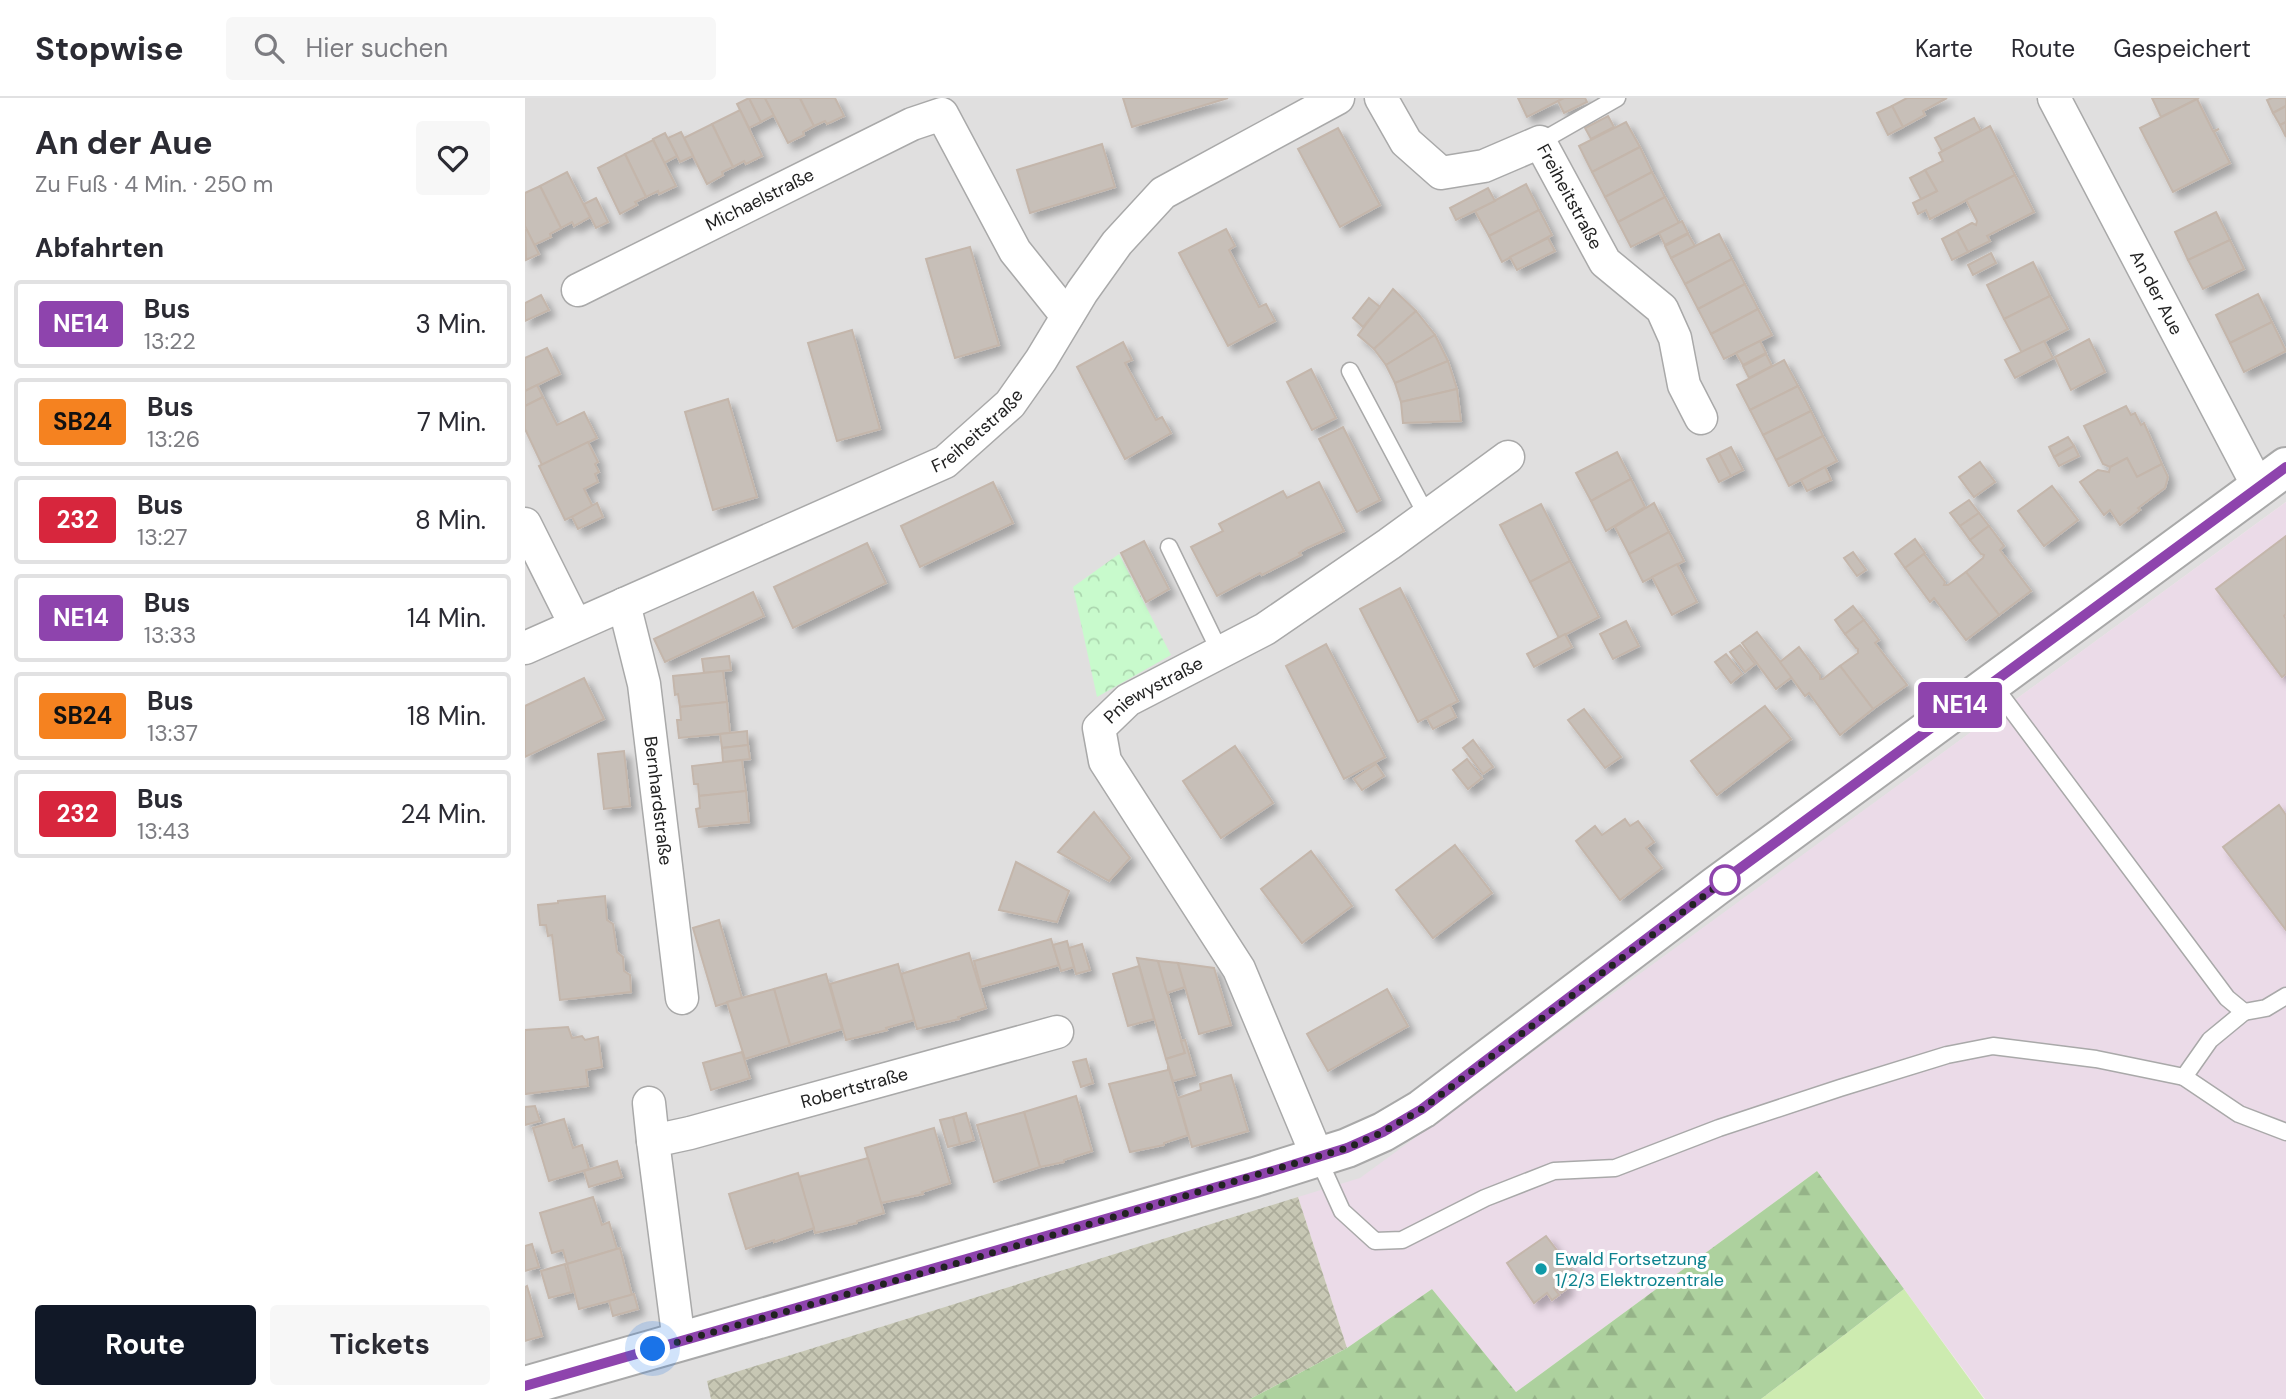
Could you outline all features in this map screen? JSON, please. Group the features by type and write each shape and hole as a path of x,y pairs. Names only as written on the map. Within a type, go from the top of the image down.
{"street":[{"name":"Freiheitstraße","path":"525,648 945,462 1010,404 1117,243 1163,193 1338,98"},
{"name":"Freiheitstraße","path":"1381,98 1406,142 1441,173 1484,166 1540,142 1605,262 1662,309 1675,338 1684,385 1701,418"},
{"name":"An der Aue","path":"2054,98 2272,477"},
{"name":"Michaelstraße","path":"578,290 945,106 1015,251 1067,316"},
{"name":"Pniewystraße","path":"1318,1158 1239,969 1105,761 1099,728 1128,699 1265,629 1508,457"},
{"path":"525,1386 1318,1158 1383,1132 1431,1102 1716,886 2272,477"},
{"path":"525,524 575,624"},
{"name":"Bernhardstraße","path":"624,604 644,684 682,998"},
{"name":"Robertstraße","path":"653,1141 1057,1032"},
{"path":"649,1103 679,1342"}],"lane":[{"path":"1540,142 1617,98"},
{"path":"1350,372 1427,516"},
{"path":"1169,547 1220,652"},
{"path":"1991,682 2227,998 2244,1012"},
{"path":"2184,1077 2210,1040 2244,1012 2266,1008 2286,996"},
{"path":"1318,1158 1342,1211 1375,1241 1402,1240 1485,1198 1553,1171 1615,1168 1731,1124 1933,1059 1993,1046 2096,1059 2184,1077 2239,1114 2286,1132"}],"shaded area":[{"path":"525,98 2286,98 2286,502 1360,1179 708,1381 711,1399 525,1399"},
{"path":"2286,502 2286,1399 1985,1399 1817,1171 1516,1392 1432,1289 1347,1348 1298,1197 1360,1178"},
{"path":"1298,1197 1347,1348 1250,1399 711,1399 707,1381"}],"green space":[{"path":"1119,554 1171,655 1097,697 1073,587"},
{"path":"1817,1171 1904,1289 1761,1399 1250,1399 1347,1348 1432,1289 1516,1392"},
{"path":"1904,1289 1984,1399 1761,1399"}],"building":[{"path":"749,98 761,122 749,128 737,104"},
{"path":"749,98 765,98 774,115 761,122"},
{"path":"765,98 800,98 814,126 788,143"},
{"path":"800,98 835,98 844,116 827,124 825,121 814,126"},
{"path":"1123,98 1228,98 1132,127"},
{"path":"1518,98 1564,98 1527,117"},
{"path":"1564,98 1585,98 1587,102 1564,113 1558,101"},
{"path":"1907,98 1947,98 1923,111 1925,115 1903,127 1892,106"},
{"path":"2152,98 2199,98 2161,117"},
{"path":"2286,98 2286,106 2273,113 2267,100"},
{"path":"2197,99 2213,131 2219,129 2214,132 2230,163 2173,192 2140,128"},
{"path":"1892,106 1903,127 1888,135 1877,113"},
{"path":"2286,106 2286,122 2280,125 2273,113"},
{"path":"740,110 762,156 733,167 712,124"},
{"path":"1608,116 1614,127 1591,139 1585,128"},
{"path":"1974,118 1981,131 1942,151 1935,138"},
{"path":"1626,122 1640,147 1592,172 1579,146"},
{"path":"2286,122 2286,137 2280,125"},
{"path":"712,124 733,167 707,184 684,138"},
{"path":"1990,126 2015,175 1930,219 1926,210 1918,214 1913,203 1937,191 1925,170 1943,161 1939,153"},
{"path":"1338,128 1380,205 1340,227 1298,149"},
{"path":"681,132 693,156 680,162 668,138"},
{"path":"665,133 677,156 664,163 653,139"},
{"path":"653,140 676,186 646,197 625,154"},
{"path":"1102,144 1115,187 1030,213 1017,170"},
{"path":"1640,147 1652,172 1605,197 1592,172"},
{"path":"625,154 646,197 620,214 598,168"},
{"path":"1925,170 1937,191 1921,199 1910,178"},
{"path":"567,172 590,217 574,226 572,222 561,228 540,186"},
{"path":"1652,172 1665,197 1618,222 1605,197"},
{"path":"2015,175 2034,212 1987,236 1990,241 1968,252 1957,231 1972,223 1976,225 1977,221 1966,200"},
{"path":"1526,184 1539,210 1489,236 1475,211"},
{"path":"540,186 561,228 550,234 551,237 534,245 525,226 525,193"},
{"path":"1488,188 1495,201 1456,220 1450,208"},
{"path":"1665,197 1679,223 1631,247 1618,222"},
{"path":"596,198 608,222 596,228 584,204"},
{"path":"1539,210 1552,235 1502,262 1489,236"},
{"path":"2216,212 2230,240 2188,260 2175,232"},
{"path":"1682,221 1688,233 1665,245 1659,233"},
{"path":"1226,229 1235,246 1229,250 1259,307 1266,304 1275,321 1228,346 1179,253"},
{"path":"525,230 539,254 526,260"},
{"path":"1957,231 1968,252 1952,260 1942,239"},
{"path":"1688,234 1695,246 1671,258 1665,246"},
{"path":"1719,234 1732,259 1685,284 1671,258"},
{"path":"1548,238 1555,251 1517,270 1510,257"},
{"path":"2230,240 2244,269 2203,289 2188,260"},
{"path":"970,247 999,345 955,358 926,259"},
{"path":"1991,253 1996,263 1973,275 1968,265"},
{"path":"1732,259 1745,284 1698,309 1685,284"},
{"path":"2033,262 2050,296 2004,319 1987,285"},
{"path":"1745,284 1758,309 1711,334 1698,309"},
{"path":"1393,289 1416,311 1374,349 1358,335"},
{"path":"2258,294 2272,322 2230,343 2216,315"},
{"path":"541,295 549,310 525,321 525,303"},
{"path":"2050,296 2068,329 2022,353 2004,319"},
{"path":"1369,298 1380,307 1363,327 1353,318"},
{"path":"1758,309 1772,335 1724,359 1711,334"},
{"path":"1416,311 1435,335 1386,365 1374,349"},
{"path":"2272,322 2286,351 2244,372 2230,343"},
{"path":"852,330 880,429 837,441 808,343"},
{"path":"1435,335 1448,361 1395,383 1386,365"},
{"path":"2089,339 2105,372 2071,390 2055,357"},
{"path":"1760,341 1766,353 1743,365 1736,353"},
{"path":"2044,341 2053,358 2015,378 2005,360"},
{"path":"1123,342 1132,360 1125,363 1156,420 1162,417 1171,433 1125,459 1077,367"},
{"path":"547,348 560,374 525,391 525,358"},
{"path":"1766,354 1772,366 1749,378 1743,366"},
{"path":"1784,360 1798,386 1750,410 1737,385"},
{"path":"1448,361 1457,389 1401,402 1395,383"},
{"path":"1311,369 1336,418 1312,430 1287,382"},
{"path":"537,385 543,397 525,406 525,391"},
{"path":"1798,386 1811,411 1763,435 1750,410"},
{"path":"1457,389 1461,421 1403,423 1401,402"},
{"path":"543,397 557,425 584,412 597,438 542,465 525,429 525,406"},
{"path":"728,399 757,497 713,510 685,412"},
{"path":"2126,406 2131,415 2135,413 2141,425 2144,423 2162,464 2137,477 2127,458 2110,467 2103,464 2084,426"},
{"path":"1811,411 1823,436 1776,460 1763,435"},
{"path":"1343,427 1380,500 1357,512 1319,439"},
{"path":"1823,436 1837,461 1789,486 1776,460"},
{"path":"2068,437 2074,446 2054,457 2049,447"},
{"path":"588,442 598,462 595,464 599,472 595,474 598,482 584,489 593,507 565,520 539,466"},
{"path":"2074,446 2079,456 2059,466 2054,457"},
{"path":"1731,447 1743,470 1731,476 1719,453"},
{"path":"1617,452 1631,479 1591,501 1576,473"},
{"path":"1719,453 1731,476 1719,482 1707,459"},
{"path":"2127,458 2137,477 2162,464 2168,477 2165,488 2120,525 2110,510 2104,515 2080,482 2098,470 2109,472 2110,467"},
{"path":"1980,462 1995,482 1974,497 1959,477"},
{"path":"1825,467 1831,480 1807,491 1801,480"},
{"path":"1631,479 1645,507 1606,531 1591,501"},
{"path":"993,482 1013,523 920,567 901,526"},
{"path":"1319,482 1344,531 1217,596 1191,547 1223,531 1219,524 1283,491 1287,498"},
{"path":"2052,486 2078,520 2044,546 2018,511"},
{"path":"1969,500 1979,513 1960,526 1950,513"},
{"path":"597,503 603,517 578,529 572,517"},
{"path":"1654,503 1669,532 1629,554 1615,527"},
{"path":"1541,504 1570,561 1530,582 1500,525"},
{"path":"1979,513 1989,526 1970,540 1960,526"},
{"path":"1989,526 2004,546 2000,550 2031,591 1999,615 1966,572 1984,555 1970,540"},
{"path":"1669,532 1684,561 1643,582 1629,554"},
{"path":"2286,536 2286,674 2282,677 2216,589"},
{"path":"1915,539 1925,553 1905,568 1895,554"},
{"path":"1144,541 1169,589 1146,602 1121,553"},
{"path":"867,543 886,583 793,628 774,587"},
{"path":"1853,552 1866,570 1857,576 1844,558"},
{"path":"1924,554 1945,582 1944,585 1966,572 1999,615 1966,640 1934,598 1930,602 1905,568"},
{"path":"1570,561 1599,617 1559,638 1530,582"},
{"path":"1677,564 1697,602 1672,615 1652,577"},
{"path":"1400,588 1458,701 1418,722 1360,609"},
{"path":"753,592 764,616 665,662 654,639"},
{"path":"1853,606 1864,620 1845,634 1835,620"},
{"path":"1864,620 1879,640 1875,643 1907,685 1873,709 1840,666 1858,653 1858,649 1845,634"},
{"path":"1626,621 1639,646 1613,659 1600,634"},
{"path":"1757,632 1792,677 1776,689 1742,643"},
{"path":"1565,634 1572,647 1534,667 1527,654"},
{"path":"1326,644 1385,757 1344,779 1286,666"},
{"path":"1740,645 1755,664 1745,672 1730,652"},
{"path":"1799,647 1820,675 1820,679 1840,666 1873,709 1840,735 1809,693 1805,696 1780,662"},
{"path":"1726,654 1742,674 1731,683 1715,662"},
{"path":"729,656 731,670 704,673 702,659"},
{"path":"723,671 727,702 680,707 678,694 675,695 673,676"},
{"path":"584,678 604,719 525,757 525,706"},
{"path":"727,702 730,733 679,738 677,720 681,720 680,707"},
{"path":"1450,705 1456,717 1433,729 1427,718"},
{"path":"1765,706 1791,739 1717,795 1691,761"},
{"path":"1584,709 1621,757 1605,768 1568,720"},
{"path":"747,731 748,745 722,748 720,734"},
{"path":"1473,740 1493,767 1483,774 1463,748"},
{"path":"748,745 750,759 723,762 722,748"},
{"path":"1235,746 1273,803 1221,838 1183,781"},
{"path":"624,751 630,806 604,809 598,754"},
{"path":"1467,759 1482,778 1468,789 1453,770"},
{"path":"742,760 746,791 699,796 698,784 694,784 692,766"},
{"path":"1376,764 1384,776 1362,790 1354,779"},
{"path":"746,791 749,822 699,827 696,809 700,808 699,796"},
{"path":"2279,805 2286,815 2286,930 2223,847"},
{"path":"1094,812 1130,858 1109,881 1058,852"},
{"path":"1625,819 1630,826 1638,821 1654,842 1646,848 1662,868 1620,900 1576,841 1595,826 1602,835"},
{"path":"1455,845 1492,893 1433,938 1396,890"},
{"path":"1311,851 1352,906 1302,943 1261,889"},
{"path":"1016,862 1069,891 1057,922 999,910"},
{"path":"605,896 607,920 613,924 617,952 623,957 624,971 630,975 631,992 560,1000 552,935 548,936 546,925 540,925 538,905"},
{"path":"719,920 742,998 716,1006 693,928"},
{"path":"1051,939 1059,965 981,987 974,961"},
{"path":"1067,941 1074,967 1061,971 1053,945"},
{"path":"1082,944 1090,970 1076,974 1069,948"},
{"path":"969,953 986,1008 958,1017 959,1019 917,1029 901,974"},
{"path":"1137,958 1158,961 1185,1053 1166,1059"},
{"path":"1158,961 1178,963 1185,987 1167,993"},
{"path":"1178,963 1214,968 1231,1025 1199,1034"},
{"path":"898,964 914,1020 846,1040 830,984"},
{"path":"1139,966 1154,1019 1128,1026 1113,974"},
{"path":"826,974 842,1029 790,1045 774,989"},
{"path":"774,989 790,1045 745,1059 727,1002"},
{"path":"1387,989 1408,1026 1328,1071 1307,1034"},
{"path":"568,1027 572,1038 582,1036 585,1040 598,1037 602,1067 586,1070 588,1086 525,1094 525,1030"},
{"path":"1185,1040 1195,1075 1173,1081 1166,1059 1185,1053 1181,1041"},
{"path":"742,1052 750,1078 711,1090 703,1063"},
{"path":"1086,1059 1093,1083 1081,1087 1073,1062"},
{"path":"1168,1066 1188,1135 1164,1145 1130,1152 1109,1084 1168,1070"},
{"path":"1231,1075 1248,1131 1192,1147 1178,1098 1201,1090 1200,1084"},
{"path":"1076,1096 1092,1151 1064,1162 1040,1167 1024,1112"},
{"path":"535,1106 540,1121 525,1125 525,1107"},
{"path":"1024,1112 1040,1167 994,1182 977,1125"},
{"path":"966,1113 974,1140 960,1144 953,1117"},
{"path":"953,1117 960,1144 948,1147 940,1120"},
{"path":"564,1119 573,1148 582,1145 589,1169 549,1181 533,1128"},
{"path":"934,1128 950,1183 922,1192 923,1194 881,1203 865,1148"},
{"path":"868,1158 884,1213 815,1233 799,1177"},
{"path":"617,1161 622,1177 589,1187 584,1171"},
{"path":"798,1173 814,1228 746,1249 729,1194"},
{"path":"593,1197 602,1225 609,1222 617,1249 567,1264 563,1250 552,1253 540,1213"},
{"name":"Ewald Fortsetzung 1/2/3 Elektrozentrale","path":"1546,1236 1575,1274 1563,1282 1568,1288 1561,1293 1554,1288 1559,1295 1552,1300 1547,1293 1534,1303 1507,1263"},
{"path":"532,1244 539,1267 525,1271 525,1246"},
{"path":"620,1248 632,1295 579,1309 567,1264"},
{"path":"565,1264 572,1292 549,1298 541,1271"},
{"path":"527,1286 542,1336 525,1341 525,1287"},
{"path":"634,1294 638,1309 613,1316 609,1301"}],"bus line":[{"name":"NE14","path":"525,1386 1318,1158 1383,1132 1422,1109 1716,886 2286,467"}],"place":[{"name":"Ewald Fortsetzung 1/2/3 Elektrozentrale","path":"1541,1269"}],"route":[{"path":"653,1349 958,1263 1347,1148 1383,1132 1422,1109 1729,877 1725,880"}]}
